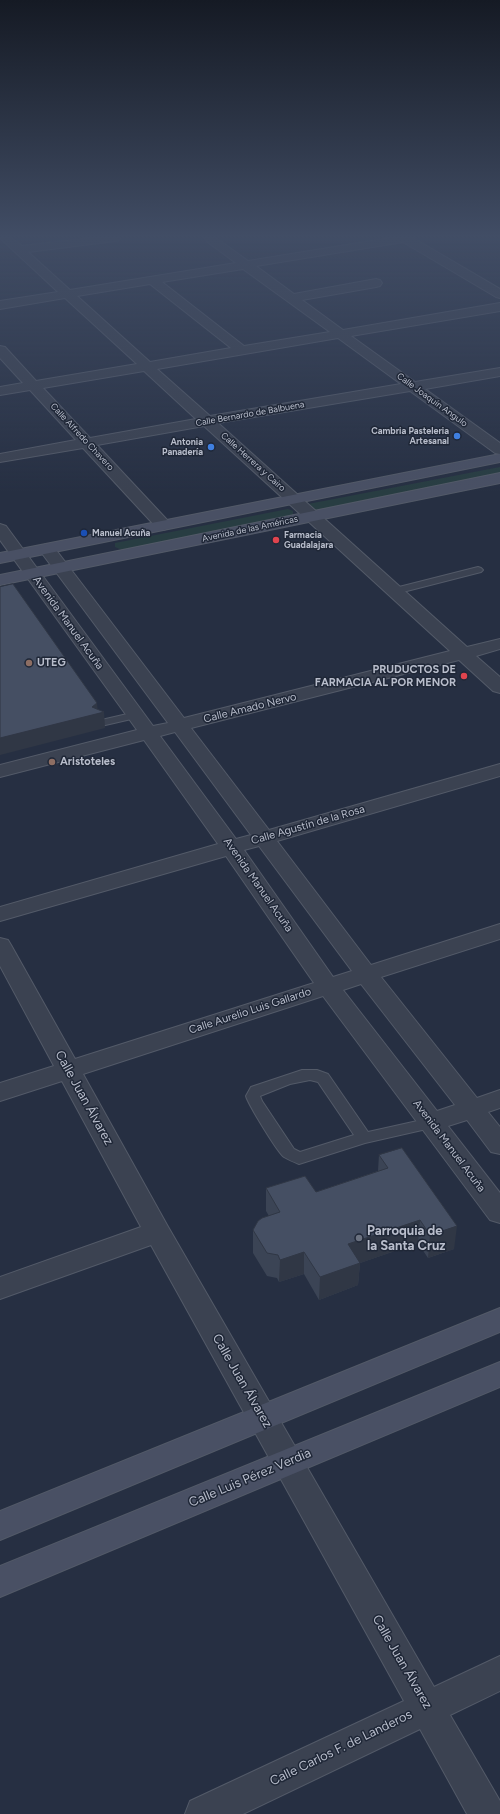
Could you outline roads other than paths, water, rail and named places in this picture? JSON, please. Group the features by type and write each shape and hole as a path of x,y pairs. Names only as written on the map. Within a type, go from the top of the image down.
{"main road":[{"name":"Avenida de las Américas","path":"9,556 500,458"},
{"name":"Avenida de las Américas","path":"0,580 500,478"},
{"path":"0,1526 500,1320"},
{"name":"Calle Luis Pérez Verdia","path":"0,1582 500,1374"}],"street":[{"name":"Calle Herrera y Cairo","path":"99,323 500,687"},
{"path":"206,323 241,350"},
{"name":"Calle Joaquín Angulo","path":"326,323 500,450"},
{"path":"0,391 404,323"},
{"name":"Calle Alfredo Chavero","path":"0,350 163,525"},
{"name":"Calle Bernardo de Balbuena","path":"0,458 208,421 500,372"},
{"name":"Avenida Manuel Acuña","path":"0,529 9,556 32,574 231,847 328,986 500,1213"},
{"path":"46,549 366,974 500,1145"},
{"name":"Calle Amado Nervo","path":"0,771 500,644"},
{"name":"Calle Agustín de la Rosa","path":"0,914 500,770"},
{"name":"Calle Aurelio Luis Gallardo","path":"0,1092 500,931"},
{"name":"Calle Juan Álvarez","path":"0,945 157,1232 488,1814"},
{"path":"431,1122 500,1100"},
{"path":"0,1288 157,1232"},
{"name":"Calle Carlos F. de Landeros","path":"203,1814 500,1673"}],"lane":[{"path":"395,591 478,570"},
{"path":"101,723 136,715"},
{"path":"364,1138 323,1078 313,1073 263,1088 256,1091 253,1096 255,1102 289,1153 299,1158 364,1138 431,1122"}],"place":[{"name":"Cambria Pasteleria Artesanal","path":"457,436"},
{"name":"Antonia Panadería","path":"211,447"},
{"name":"Manuel Acuña","path":"84,533"},
{"name":"Farmacia Guadalajara","path":"276,540"},
{"name":"UTEG","path":"29,663"},
{"name":"PRUDUCTOS DE FARMACIA AL POR MENOR","path":"464,676"},
{"name":"Aristoteles","path":"52,762"},
{"name":"Parroquia de la Santa Cruz","path":"359,1238"}]}
